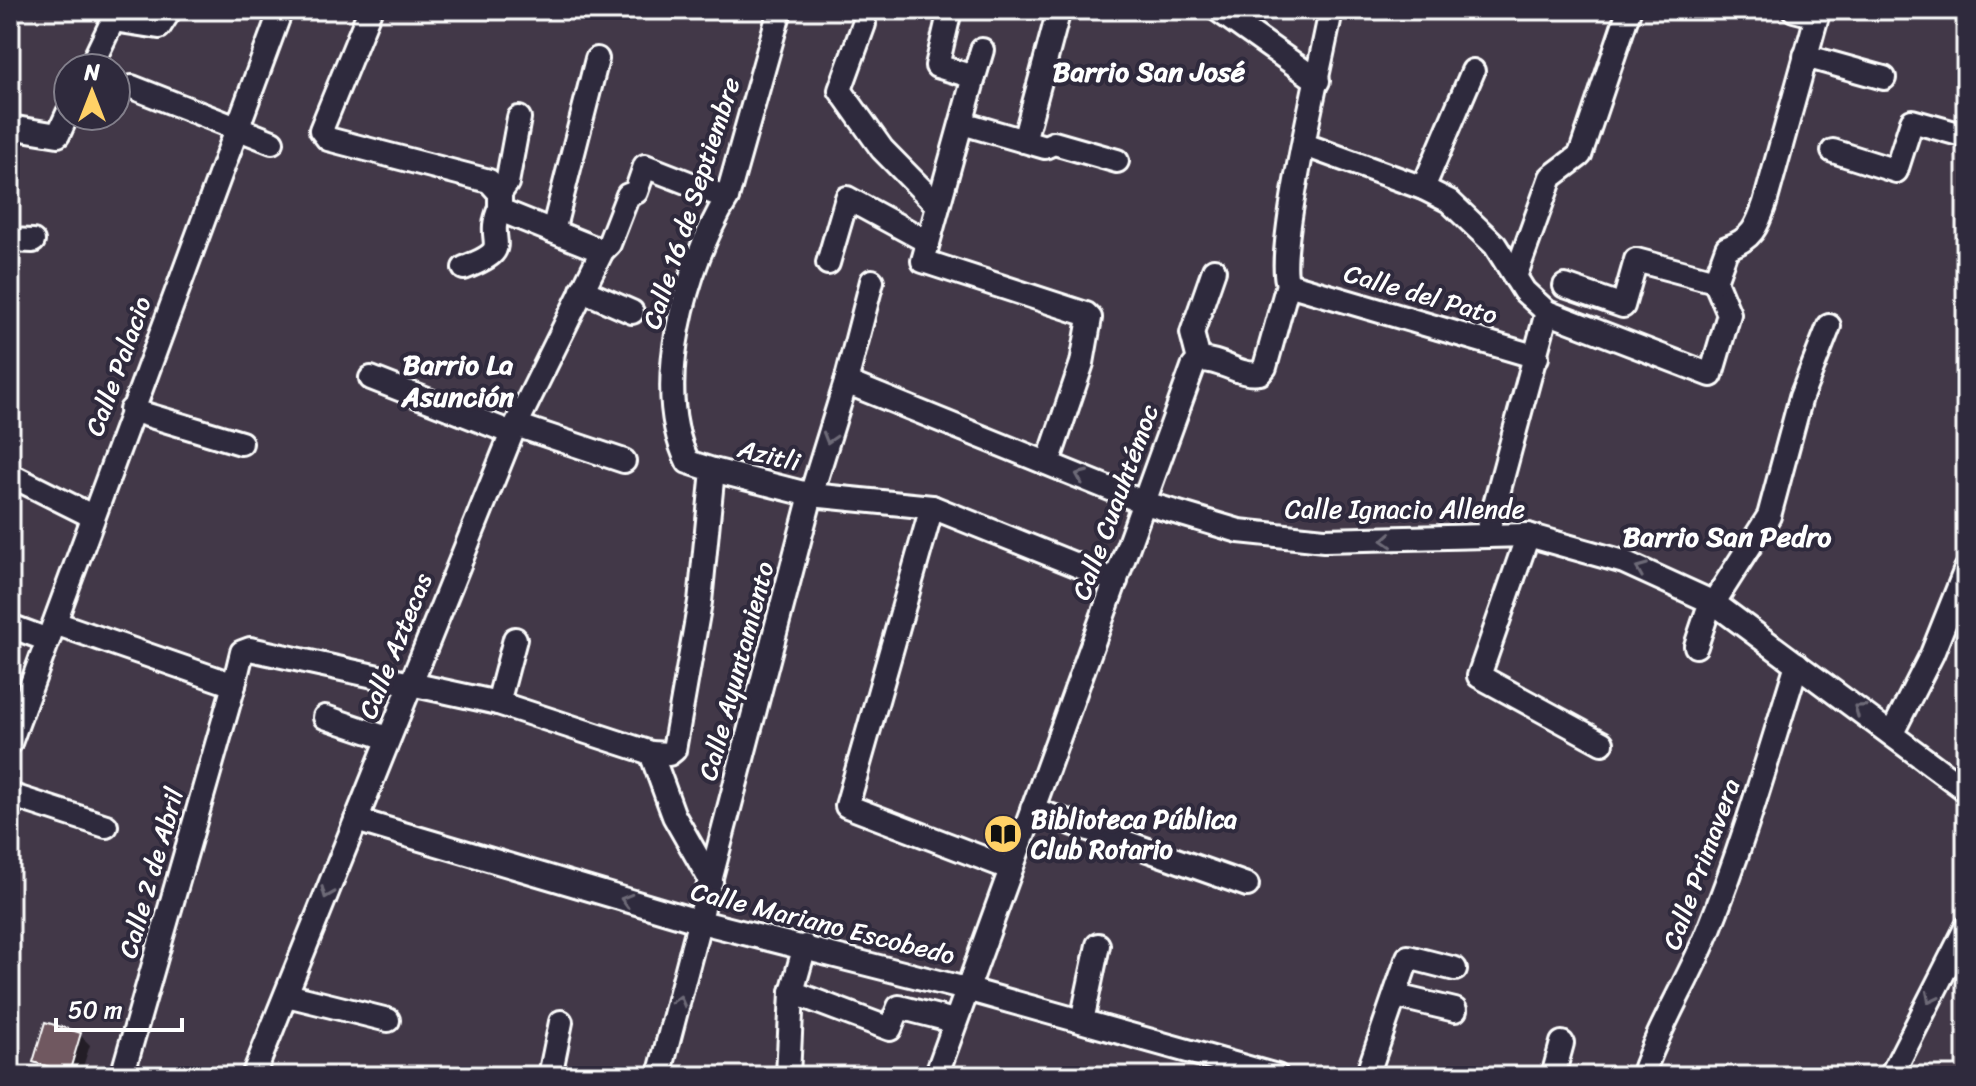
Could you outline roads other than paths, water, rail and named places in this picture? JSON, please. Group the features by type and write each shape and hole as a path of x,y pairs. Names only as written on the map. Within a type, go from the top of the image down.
{"street":[{"path":"98,52 113,20 159,27 170,10"},
{"name":"Calle Palacio","path":"10,743 281,10"},
{"path":"370,10 321,130 328,139 489,181 500,200 553,231 602,251"},
{"name":"Calle 16 de Septiembre","path":"713,470 688,462 679,445 671,407 671,381 683,308 717,215 727,198 780,10"},
{"path":"950,10 937,66 974,77"},
{"path":"1024,141 1059,10"},
{"path":"1218,10 1318,81"},
{"path":"1214,270 1192,333 1199,360 1208,359 1250,375 1260,373 1288,284 1283,273 1288,227 1331,10"},
{"path":"1515,277 1551,177 1580,155 1629,10"},
{"path":"1305,145 1423,188 1467,216 1495,245 1524,291 1547,312 1711,375 1729,314 1715,281 1727,248 1743,243 1756,230 1817,16 1794,10"},
{"path":"864,24 840,90 882,149 938,206"},
{"path":"982,50 923,261 1086,314 1090,318 1082,363 1048,463"},
{"path":"1805,56 1884,78"},
{"path":"553,231 597,59"},
{"path":"1423,188 1473,71"},
{"path":"132,87 272,142"},
{"path":"464,268 493,257 496,251 496,216 507,183 519,118"},
{"path":"1833,151 1896,171 1912,121 1966,136"},
{"path":"962,123 1045,147 1054,143 1117,161"},
{"path":"10,137 16,128 58,135 59,132"},
{"name":"Calle Aztecas","path":"255,1072 514,429 602,251 609,244 628,195 636,192 645,166 727,198"},
{"path":"828,263 847,198 928,242"},
{"path":"10,240 33,241"},
{"path":"1565,286 1623,306 1636,260 1715,281"},
{"name":"Calle Ayuntamiento","path":"659,1076 811,495 846,382 872,281"},
{"name":"Calle del Pato","path":"1288,284 1537,357"},
{"path":"582,290 632,312"},
{"path":"1487,534 1547,312"},
{"path":"1696,646 1714,603 1769,516 1801,397 1829,326"},
{"name":"Calle Cuauhtémoc","path":"936,1076 1193,367 1199,360"},
{"path":"371,378 514,429 624,461"},
{"name":"Calle Ignacio Allende","path":"846,382 1185,518 1283,537 1375,541 1487,534 1528,535 1624,562 1714,603 1966,790"},
{"path":"131,410 241,443"},
{"path":"10,626 51,632 234,685 245,649 498,703 651,753 669,754 676,743 700,602 713,470"},
{"name":"Azitli","path":"713,470 811,495 932,507 1116,581"},
{"path":"10,475 92,516"},
{"path":"932,507 847,806 1009,868"},
{"path":"1528,535 1479,676 1602,743"},
{"path":"1892,733 1932,654 1966,569"},
{"path":"498,703 515,639"},
{"name":"Calle Primavera","path":"1642,1076 1653,1041 1682,994 1709,929 1797,664"},
{"name":"Calle 2 de Abril","path":"122,1076 234,685"},
{"path":"325,717 387,738"},
{"path":"651,753 674,816 711,881"},
{"path":"10,795 106,826"},
{"path":"1032,809 1247,885"},
{"name":"Calle Mariano Escobedo","path":"356,820 701,922 805,946 1082,1021 1230,1070 1277,1076"},
{"path":"1891,1076 1966,928"},
{"path":"1082,1021 1098,945"},
{"path":"788,1076 792,992 805,946"},
{"path":"1367,1076 1408,957 1455,969"},
{"path":"792,992 890,1029 899,1007 954,1021"},
{"path":"287,995 388,1020"},
{"path":"1396,996 1455,1010"},
{"path":"550,1076 561,1022"},
{"path":"1553,1076 1562,1043"}],"place":[{"name":"Biblioteca Pública Club Rotario","path":"1003,834"}],"district":[{"name":"Barrio San José","path":"1149,71"},
{"name":"Barrio La Asunción","path":"458,380"},
{"name":"Barrio San Pedro","path":"1727,536"}]}
